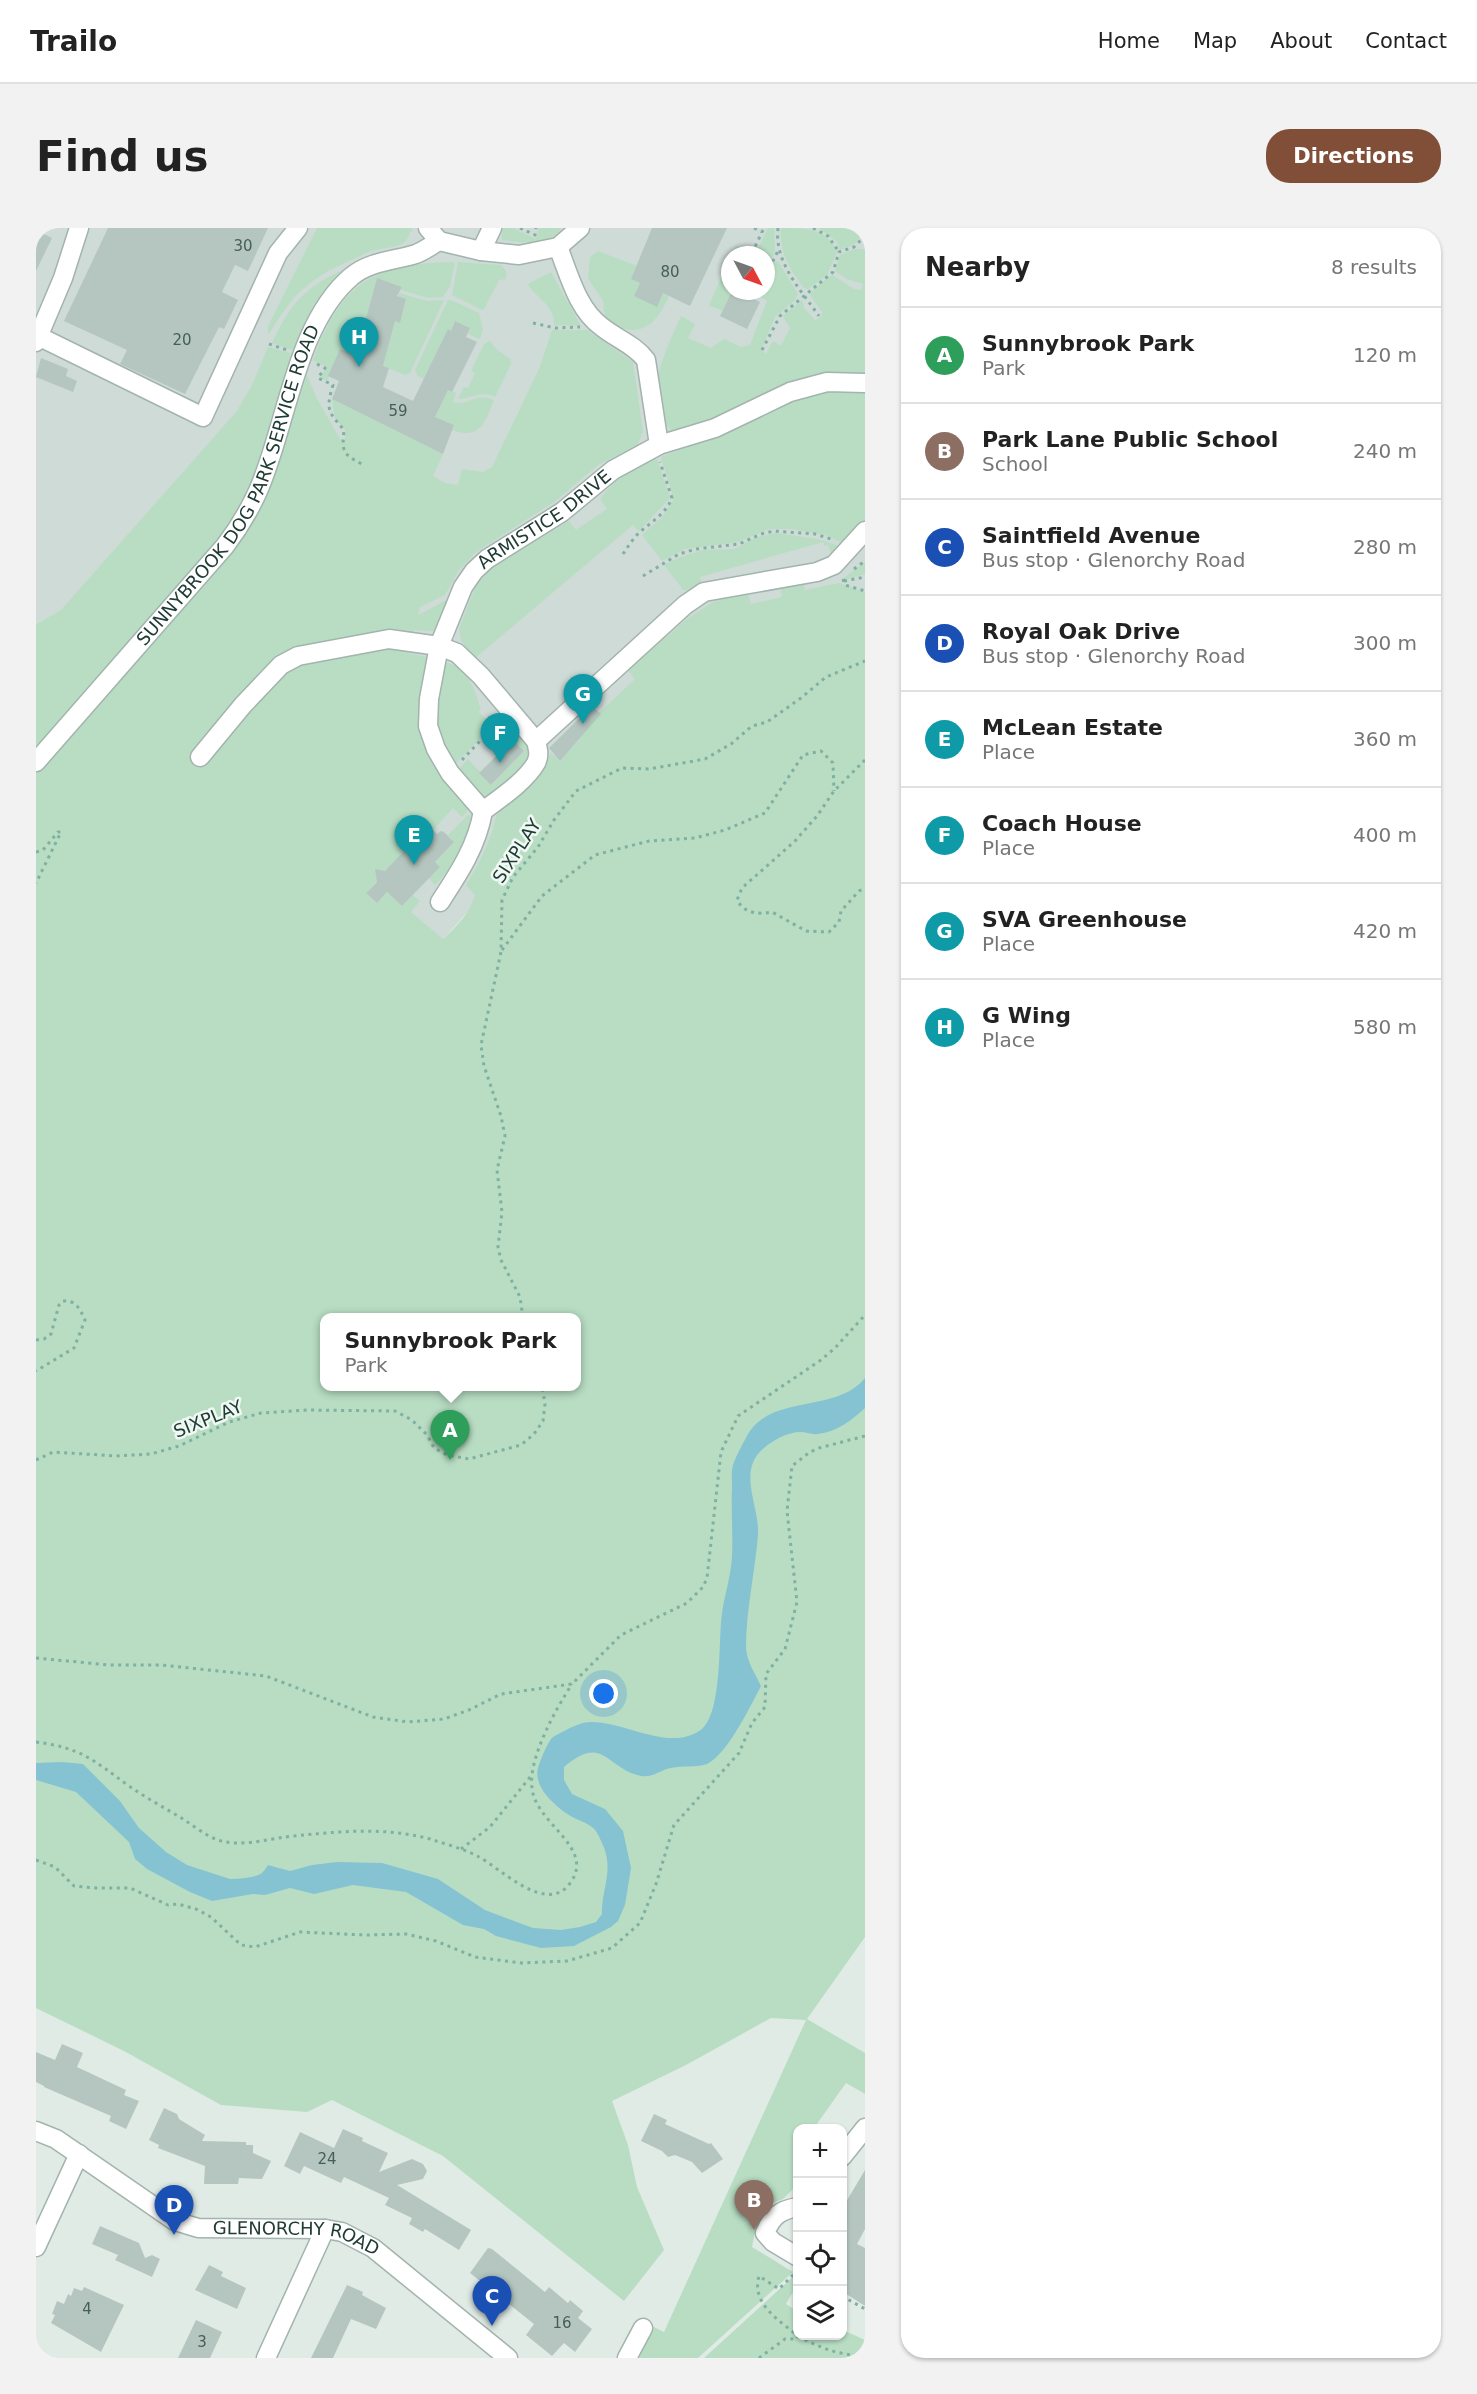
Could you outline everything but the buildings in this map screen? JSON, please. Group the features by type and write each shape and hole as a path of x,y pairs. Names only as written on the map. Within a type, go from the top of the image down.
{"street":[{"path":"79,228 63,278 37,339 203,417 278,253 298,228"},
{"path":"481,252 492,228"},
{"path":"438,232 481,252 519,255 558,247 580,228"},
{"name":"SUNNYBROOK DOG PARK SERVICE ROAD","path":"36,762 240,526 258,490 316,322 334,295 361,270 392,258 416,254 438,232"},
{"path":"558,247 579,299 589,314 601,327 639,351 646,360 659,445"},
{"name":"ARMISTICE DRIVE","path":"483,811 450,773 436,749 428,726 429,699 439,646 463,587 474,570 487,559 562,512 613,470 659,445 715,428 790,392 827,382 865,383"},
{"path":"536,741 685,605 704,592 817,572 834,565 865,531"},
{"path":"200,758 266,679 281,665 298,656 389,639 439,646 457,653 481,676 536,741 539,752 536,764 518,783 483,811 480,832 471,853 440,902"},
{"path":"847,2152 865,2128"},
{"name":"GLENORCHY ROAD","path":"36,2132 56,2139 184,2226 325,2229 351,2236 373,2248 508,2358"},
{"path":"36,2247 79,2154"},
{"path":"793,2208 780,2211 765,2233 773,2242 793,2254"},
{"path":"266,2358 325,2229"},
{"path":"627,2358 643,2328"}],"path":[{"path":"520,228 535,235 536,228"},
{"path":"754,228 763,230 755,246"},
{"path":"778,228 778,251 787,271 819,316"},
{"path":"813,228 828,236 839,252"},
{"path":"839,252 854,247 865,236"},
{"path":"775,257 778,251"},
{"path":"762,350 780,316 832,272 839,252"},
{"path":"533,323 555,328 585,327"},
{"path":"268,345 295,353"},
{"path":"312,362 325,368 318,378 333,385 329,401 331,417 344,430 342,444 344,451 347,457 362,464"},
{"path":"623,554 635,537 662,513 672,498 658,458 659,445"},
{"path":"643,576 679,554 696,549 738,544 774,531 815,534 834,540 849,549"},
{"path":"850,572 865,561"},
{"path":"865,577 843,579 845,585 865,591"},
{"name":"SIXPLAY","path":"522,1313 520,1297 501,1260 498,1247 502,1212 497,1170 505,1136 501,1116 484,1066 481,1046 501,952 502,900 513,877 538,847 554,820 576,791 622,768 649,769 705,759 731,744 752,726 767,722 826,677 865,661"},
{"path":"450,773 510,710"},
{"path":"490,730 503,746 506,740 516,738"},
{"path":"501,952 542,896 595,855 649,841 695,838 725,830 765,813 803,755 821,751 833,763 834,791"},
{"path":"865,760 834,791 802,833 742,888 737,900 741,908 750,912 763,914 772,912 806,931 829,932 839,922 841,911 859,891 865,888"},
{"path":"36,852 43,850 58,832 61,832 36,883"},
{"path":"36,1340 44,1339 51,1334 59,1305 63,1301 69,1301 80,1308 85,1320 74,1348 36,1371"},
{"path":"460,1849 490,1827 532,1775 555,1711 572,1684 621,1635 685,1604 703,1587 707,1578 721,1452 738,1416 822,1360 865,1315"},
{"name":"SIXPLAY","path":"36,1460 52,1452 116,1456 151,1454 179,1446 229,1422 261,1413 307,1410 395,1411 412,1420 427,1435 434,1448 447,1455 469,1459 521,1445 534,1434 543,1421 545,1404 543,1391"},
{"path":"36,1860 55,1867 74,1886 130,1888 168,1905 178,1904 196,1909 211,1917 241,1945 255,1947 300,1932 406,1934 436,1941 475,1957 521,1963 567,1961 612,1948 640,1923 656,1884 674,1825 739,1753 752,1723 765,1707 766,1674 785,1649 797,1602 787,1511 792,1466 819,1448 865,1436"},
{"path":"36,1658 109,1665 161,1665 266,1676 373,1717 408,1722 444,1719 501,1694 572,1684"},
{"path":"36,1742 56,1745 88,1756 164,1808 215,1839 236,1843 352,1830 375,1830 427,1838 476,1855 535,1893 554,1893 566,1888 576,1872 575,1854 571,1846 538,1807 532,1794 532,1775"},
{"path":"793,2274 779,2289 759,2276 757,2284 763,2307 793,2332"},
{"path":"847,2298 865,2309"},
{"path":"759,2358 785,2340 793,2339"},
{"path":"805,2340 820,2348 849,2356 865,2356"}],"shaded area":[{"path":"36,228 865,228 865,621 476,895 472,907 443,939 328,932 410,646 61,610 36,624"}],"green space":[{"path":"317,228 411,228 413,231 399,245 367,253 315,279 291,301 268,335 268,326"},
{"path":"501,228 513,228 536,239 539,228 561,228 549,239 525,242 502,240"},
{"path":"768,228 774,228 775,246 759,246"},
{"path":"781,228 806,229 821,234 828,238 837,252 827,275 808,289 804,288 786,260"},
{"path":"819,228 865,229 855,244 840,250 837,242"},
{"path":"854,249 865,249 865,375 835,372 815,377 685,432 673,432 663,419 658,405 657,390 663,359 681,316 695,324 688,338 711,348 724,339 741,347 750,345 766,300 775,300 775,262 778,261 798,294 795,300 775,317 761,350 766,354 773,341 781,346 790,328 783,316 802,300 804,308 815,320 821,317 822,312 810,295 832,275 854,289 861,290 863,284 847,279 835,271 840,255"},
{"path":"598,251 637,266 631,279 669,296 658,316 644,328 627,329 605,320 603,301 588,278 590,257"},
{"path":"455,262 450,286 443,297 428,298 401,290 402,287 377,278 356,355 340,350 327,381 321,378 326,367 313,360 324,333 349,295 364,282 381,273 402,267"},
{"path":"458,262 501,265 506,271 506,279 499,280 484,309 452,295"},
{"path":"344,269 312,309 295,351 272,343 286,317 300,298 319,283"},
{"path":"551,272 581,326 554,325 554,318 549,307 528,284"},
{"path":"721,279 721,300 728,300 722,311 709,305"},
{"path":"399,293 427,301 444,300 410,373 405,375 383,366 395,321 400,323 406,300 398,296"},
{"path":"448,300 479,313 483,330 480,339 468,334 470,328 455,321 451,331 448,330 424,379 418,376 415,370"},
{"path":"552,330 587,330 633,362 643,432 637,445 598,465 557,500 476,552 459,570 445,595 420,607 418,615 449,599 435,631 414,630 408,653 428,657 430,660 423,705 452,787 469,809 462,817 453,808 433,830 429,826 416,839 416,845 406,842 404,851 366,893 377,903 387,892 402,906 413,895 420,901 411,912 443,939 462,919 473,902 475,895 466,885 485,850 497,812 534,780 551,753 560,760 581,738 599,713 635,679 628,670 687,619 713,602 747,591 751,604 782,597 779,582 803,577 805,590 839,583 865,592 865,1937 807,2019 865,2053 865,2094 846,2083 817,2124 793,2124 793,2189 783,2199 773,2203 763,2216 755,2232 752,2247 793,2272 698,2358 639,2358 654,2327 664,2332 806,2020 771,2018 686,2065 612,2101 628,2145 637,2187 664,2250 624,2301 443,2156 332,2100 307,2112 221,2105 124,2051 36,2008 36,624 61,610 237,411 253,383 268,347 294,354 270,422 287,428 307,375 316,397 340,439 345,440 345,430 335,419 332,399 443,454 433,476 445,483 458,485 462,469 483,472 492,467 539,369"},
{"path":"490,341 495,348 510,359 511,364 495,397 481,395 458,399 464,387 468,388 475,373 471,371 484,344"},
{"path":"448,390 456,393 453,402 463,403 476,398 494,400 488,416 475,431 461,433 452,430 454,425 435,417"},
{"path":"830,391 865,392 865,520 845,544 825,535 792,529 769,529 738,542 685,549 662,561 642,535 662,517 674,499 661,457 714,437 796,398"},
{"path":"657,459 670,498 639,531 633,525 474,659 461,640 459,629 476,585 496,564 569,521 576,530 607,509 600,499 613,484 632,470"},
{"path":"776,533 818,539 842,547 832,556 828,545 825,546 823,542 700,577 702,585 684,591 664,565 703,550 734,549 755,538"},
{"path":"865,562 865,574 844,580 844,578"},
{"path":"446,663 460,669 470,680 481,709 478,712 494,725 450,769 440,740 436,717"},
{"path":"507,719 532,743 531,761 486,800 459,769 468,759 492,785 524,751 513,740 505,747 504,742 495,732"},
{"path":"469,814 471,822 467,842 435,885 429,878 439,867 435,862 454,842 448,835"},
{"path":"793,2277 793,2292 786,2304 793,2308 793,2340 847,2340 847,2332 865,2340 865,2358 704,2358"}],"water":[{"path":"865,1378 865,1408 855,1417 844,1425 825,1433 795,1432 781,1437 764,1448 756,1457 752,1467 750,1478 758,1535 747,1620 746,1648 761,1686 738,1729 722,1751 707,1764 671,1768 645,1776 629,1772 597,1753 577,1757 564,1767 564,1780 572,1794 605,1809 623,1831 631,1868 625,1905 618,1921 574,1946 541,1948 496,1936 484,1929 463,1925 406,1892 353,1885 314,1894 290,1888 265,1895 253,1894 212,1901 147,1869 135,1859 129,1842 76,1792 36,1780 36,1763 83,1764 120,1801 139,1828 166,1852 187,1865 230,1879 259,1875 268,1865 290,1871 337,1862 382,1863 438,1879 485,1910 533,1928 561,1930 596,1922 602,1914 607,1871 606,1853 594,1829 563,1811 542,1789 537,1775 547,1746 555,1736 588,1722 605,1723 648,1734 677,1738 690,1736 702,1729 713,1709 716,1695 722,1615 732,1556 732,1471 737,1454 757,1423 771,1414 838,1396 853,1389"}],"place":[{"name":"G Wing","path":"359,367"},
{"name":"SVA Greenhouse","path":"583,724"},
{"name":"Coach House","path":"500,763"},
{"name":"McLean Estate","path":"414,865"},
{"name":"Sunnybrook Park","path":"450,1460"},
{"name":"Park Lane Public School","path":"754,2230"},
{"name":"Royal Oak Drive","path":"174,2235"},
{"name":"Saintfield Avenue","path":"492,2326"}]}
